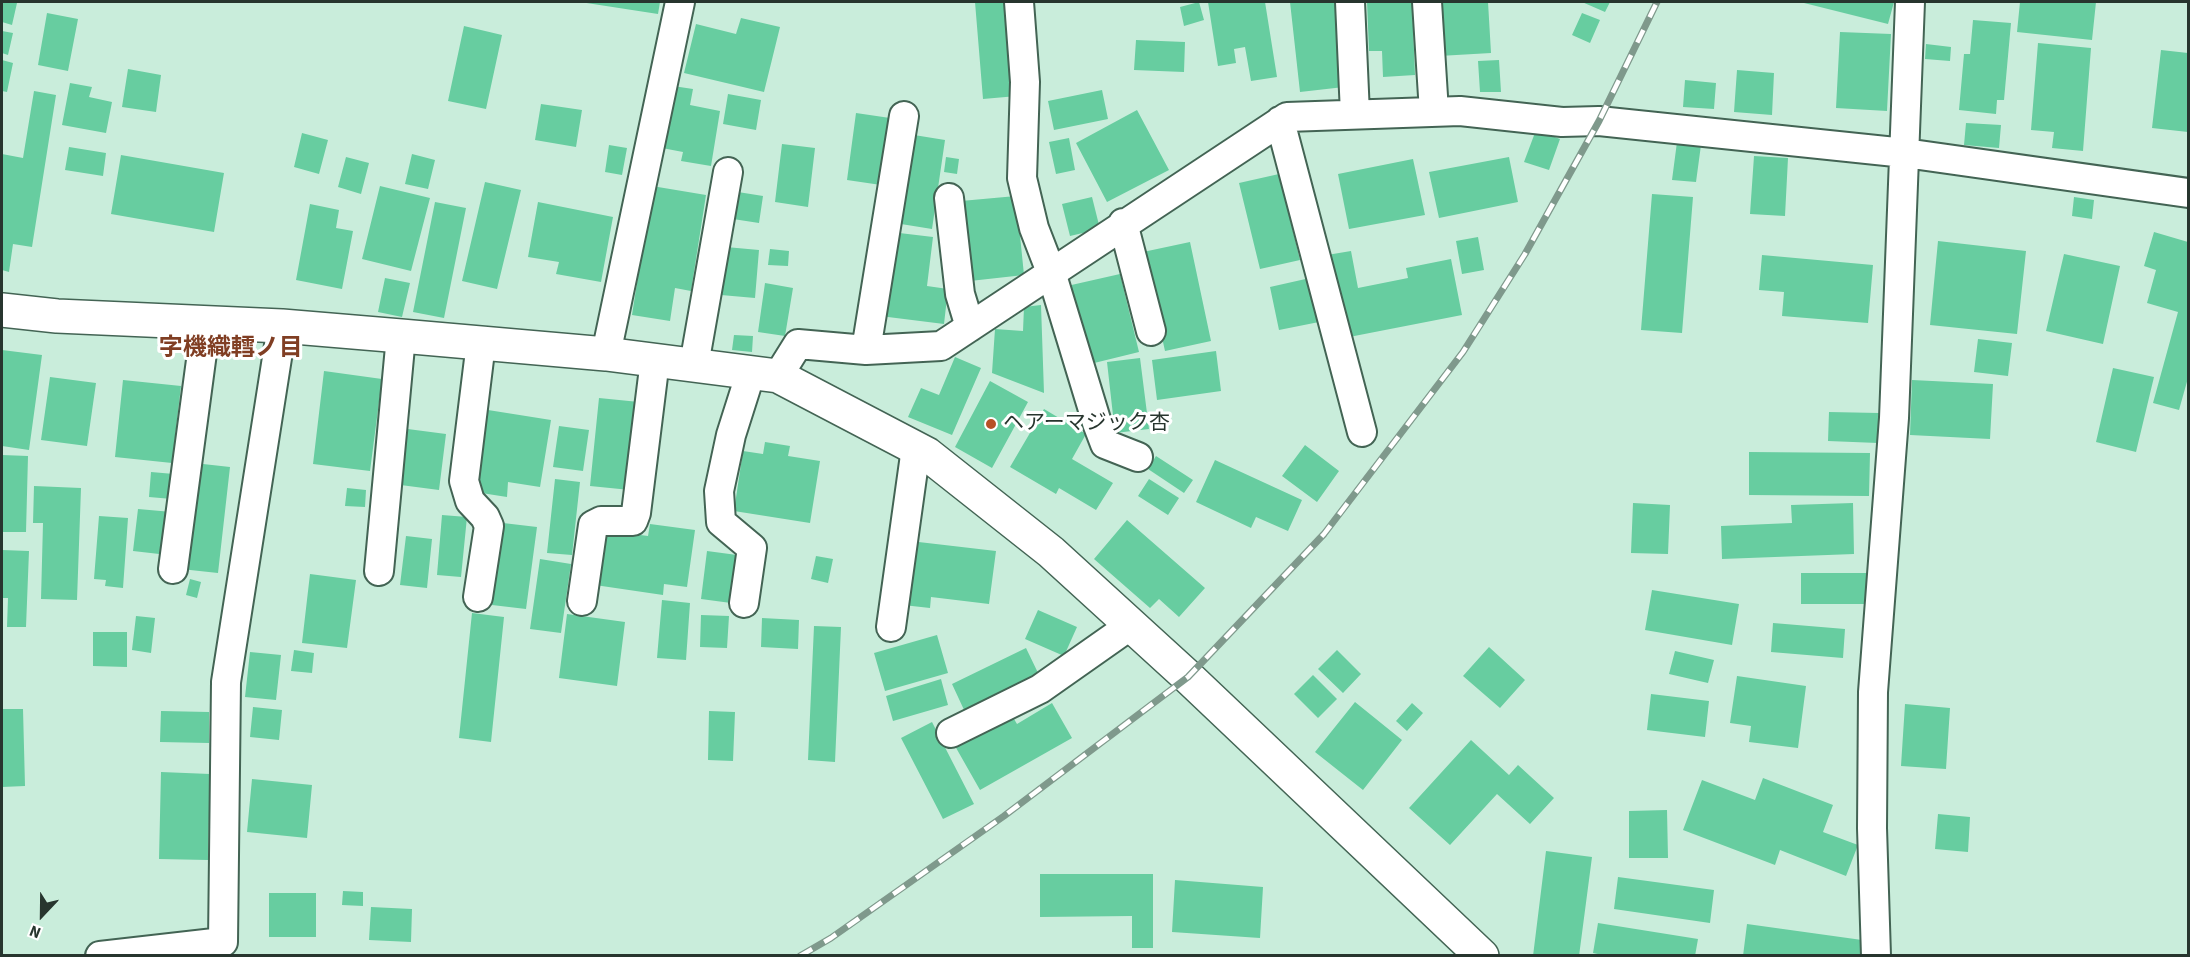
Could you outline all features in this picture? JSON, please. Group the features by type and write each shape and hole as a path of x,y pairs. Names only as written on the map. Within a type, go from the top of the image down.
{"street":[{"path":"606,354 680,2"},
{"path":"1019,2 1025,82 1022,178 1034,228 1052,272 1105,444 1138,458"},
{"path":"1350,2 1355,114"},
{"path":"1427,2 1434,112"},
{"path":"1876,956 1872,828 1873,692 1894,418 1910,2"},
{"path":"744,603 752,548 721,522 719,491 731,435 764,374 798,344 866,350 941,346 1287,117 1460,111 1562,122 1599,121 1905,153 2188,193"},
{"path":"866,350 904,116"},
{"path":"1280,121 1362,432"},
{"path":"694,365 728,172"},
{"path":"950,198 960,294 970,327"},
{"path":"1124,223 1151,332"},
{"path":"2,310 57,316 282,326 606,354 764,374 927,454 1051,552 1188,677 1482,956"},
{"path":"173,569 206,323"},
{"path":"100,956 223,942 226,682 282,326"},
{"path":"380,571 401,336"},
{"path":"477,597 489,526 485,517 470,501 464,481 481,343"},
{"path":"582,601 593,525 601,521 633,521 636,513 655,360"},
{"path":"891,627 916,448"},
{"path":"951,733 1040,689 1131,626"}],"building":[{"path":"2,2 17,3 12,25 2,22"},
{"path":"580,2 660,2 658,14"},
{"path":"975,2 1009,2 1017,96 983,99"},
{"path":"1199,2 1204,20 1184,26 1180,7"},
{"path":"1208,2 1265,2 1277,77 1251,81 1245,47 1234,49 1236,63 1218,66"},
{"path":"1290,2 1335,2 1344,87 1300,92"},
{"path":"1367,2 1412,2 1415,75 1383,77 1382,51 1369,51"},
{"path":"1436,2 1488,2 1491,53 1439,56"},
{"path":"1582,2 1610,2 1605,12"},
{"path":"1800,2 1894,2 1888,24"},
{"path":"2020,2 2096,2 2092,40 2017,32"},
{"path":"47,13 78,19 68,71 38,65"},
{"path":"1582,13 1600,20 1590,43 1572,35"},
{"path":"741,18 780,27 764,92 684,73 696,24 736,34"},
{"path":"1973,20 2011,23 2004,100 1997,100 1996,114 1959,110 1964,54 1970,54"},
{"path":"464,26 502,35 486,109 448,101"},
{"path":"2,31 13,33 8,55 2,53"},
{"path":"1840,32 1891,34 1887,111 1836,108"},
{"path":"1136,40 1185,42 1184,72 1134,70"},
{"path":"2038,43 2091,48 2083,151 2052,148 2054,132 2031,130"},
{"path":"1926,44 1951,47 1950,61 1925,59"},
{"path":"2161,50 2188,53 2188,132 2152,128"},
{"path":"2,60 13,63 7,92 2,91"},
{"path":"1499,60 1501,92 1480,92 1478,61"},
{"path":"128,69 161,75 156,112 122,107"},
{"path":"1737,70 1774,73 1772,115 1734,112"},
{"path":"1685,80 1716,83 1714,109 1683,107"},
{"path":"70,83 92,87 89,97 112,102 106,133 62,125"},
{"path":"673,86 693,89 690,105 720,111 711,166 681,161 683,152 662,148"},
{"path":"1102,90 1108,119 1054,130 1048,101"},
{"path":"34,91 56,95 32,247 13,244 9,272 2,270 2,154 23,158"},
{"path":"728,94 761,100 756,130 723,124"},
{"path":"541,104 582,110 576,147 535,140"},
{"path":"1137,110 1169,170 1107,202 1076,143"},
{"path":"856,113 890,118 881,185 847,180"},
{"path":"1966,123 2001,125 1999,148 1964,145"},
{"path":"1536,130 1560,139 1549,170 1524,162"},
{"path":"302,133 328,140 319,174 294,167"},
{"path":"914,135 945,140 932,229 901,224"},
{"path":"1069,138 1075,170 1056,174 1049,142"},
{"path":"1677,142 1701,145 1696,182 1672,180"},
{"path":"782,144 815,148 808,207 775,202"},
{"path":"609,145 627,148 622,175 605,172"},
{"path":"69,147 106,153 103,176 65,170"},
{"path":"412,154 435,160 428,189 405,184"},
{"path":"121,155 224,173 214,232 111,214"},
{"path":"1754,156 1788,158 1785,216 1750,214"},
{"path":"346,157 369,163 361,194 338,187"},
{"path":"946,157 959,159 957,174 944,172"},
{"path":"1509,157 1518,202 1439,218 1429,172"},
{"path":"1413,159 1425,215 1349,229 1338,174"},
{"path":"1279,174 1300,260 1260,269 1239,183"},
{"path":"485,182 521,190 497,289 462,281"},
{"path":"380,186 430,198 411,271 362,259"},
{"path":"652,186 706,195 691,291 675,288 670,321 632,315"},
{"path":"738,192 763,196 759,223 733,219"},
{"path":"1652,194 1693,197 1682,333 1641,330"},
{"path":"1016,196 1024,275 970,281 961,201"},
{"path":"1092,197 1100,229 1070,236 1062,204"},
{"path":"2074,197 2094,200 2092,219 2072,216"},
{"path":"435,202 466,208 444,318 413,312"},
{"path":"538,202 613,217 601,282 556,274 559,262 528,257"},
{"path":"310,204 339,210 336,228 353,231 342,289 296,280"},
{"path":"891,232 933,237 927,286 948,289 944,324 880,316"},
{"path":"2154,232 2188,242 2188,378 2179,410 2153,403 2178,312 2147,303 2156,270 2144,266"},
{"path":"1478,237 1484,270 1462,274 1456,241"},
{"path":"1938,241 2026,251 2017,334 1930,325"},
{"path":"1190,242 1211,341 1165,351 1143,252"},
{"path":"726,247 759,250 755,298 721,295"},
{"path":"770,249 789,251 788,266 768,265"},
{"path":"1351,251 1358,288 1408,278 1406,268 1451,259 1462,315 1344,338 1327,255"},
{"path":"2064,254 2120,266 2103,344 2046,331"},
{"path":"1762,255 1873,265 1868,323 1782,316 1784,292 1759,290"},
{"path":"1120,274 1139,352 1086,365 1067,286"},
{"path":"385,278 410,283 402,317 378,312"},
{"path":"1310,278 1319,322 1279,330 1270,287"},
{"path":"765,283 793,288 785,336 758,332"},
{"path":"1041,305 1044,393 992,373 995,329 1023,331 1024,307"},
{"path":"734,335 753,336 752,352 732,350"},
{"path":"1978,339 2012,343 2008,376 1974,372"},
{"path":"2,350 42,355 29,450 2,446"},
{"path":"1216,351 1221,391 1157,400 1152,360"},
{"path":"955,357 981,368 952,435 908,417 921,388 939,395"},
{"path":"1140,358 1149,429 1115,433 1107,362"},
{"path":"2113,368 2154,377 2136,452 2096,442"},
{"path":"324,371 382,379 370,471 313,464"},
{"path":"50,377 96,383 87,446 41,440"},
{"path":"123,380 181,386 172,463 115,457"},
{"path":"1912,380 1993,384 1990,439 1910,435"},
{"name":"ヘアーマジック杏","path":"990,381 1028,402 992,468 955,447"},
{"path":"599,398 639,402 630,490 590,486"},
{"path":"1044,409 1086,434 1072,459 1113,483 1096,510 1059,488 1056,494 1010,467"},
{"path":"488,410 551,420 540,487 508,482 507,497 475,492"},
{"path":"1829,412 1879,413 1878,443 1828,441"},
{"path":"559,426 589,430 583,471 553,467"},
{"path":"400,428 446,434 439,490 393,484"},
{"path":"765,442 790,446 788,456 820,461 810,523 734,511 743,451 763,454"},
{"path":"1305,445 1339,471 1317,502 1282,476"},
{"path":"1749,452 1870,453 1869,496 1749,495"},
{"path":"2,455 28,456 26,532 2,532"},
{"path":"1156,456 1193,480 1184,493 1148,469"},
{"path":"1215,460 1302,500 1288,531 1256,517 1251,528 1196,502"},
{"path":"194,463 230,467 218,573 181,569"},
{"path":"151,472 174,474 172,499 149,497"},
{"path":"555,479 580,482 572,555 547,553"},
{"path":"1149,479 1179,498 1168,515 1138,496"},
{"path":"34,486 81,488 77,600 41,599 43,523 33,523"},
{"path":"347,488 366,490 365,507 345,506"},
{"path":"1633,503 1670,505 1668,554 1631,553"},
{"path":"1853,503 1854,554 1722,559 1721,526 1792,523 1791,505"},
{"path":"138,509 172,512 168,555 133,551"},
{"path":"442,515 467,517 461,577 437,575"},
{"path":"99,516 128,518 123,588 105,586 106,580 94,579"},
{"path":"1127,520 1205,588 1179,617 1159,599 1150,608 1094,559"},
{"path":"503,523 537,527 526,609 492,605"},
{"path":"650,524 695,530 687,587 664,584 663,595 595,585 602,530 648,536"},
{"path":"406,536 432,539 427,588 400,585"},
{"path":"910,541 996,551 989,604 931,597 930,608 903,605"},
{"path":"2,550 29,551 26,627 7,627 8,598 2,598"},
{"path":"707,551 737,555 731,603 701,599"},
{"path":"816,556 833,559 828,583 811,579"},
{"path":"540,559 571,564 561,633 530,629"},
{"path":"1801,573 1866,573 1867,604 1801,604"},
{"path":"310,574 356,580 347,648 302,643"},
{"path":"190,579 201,582 197,598 186,595"},
{"path":"1652,590 1739,604 1732,645 1645,630"},
{"path":"662,600 690,603 686,660 657,658"},
{"path":"1038,610 1077,627 1064,656 1025,639"},
{"path":"472,613 504,617 491,742 459,738"},
{"path":"567,614 625,622 617,686 559,678"},
{"path":"701,615 729,616 727,648 700,647"},
{"path":"136,616 155,618 151,653 132,650"},
{"path":"762,618 799,620 798,649 761,647"},
{"path":"1773,623 1845,629 1843,658 1771,652"},
{"path":"814,626 841,627 835,762 808,760"},
{"path":"93,632 127,632 127,667 93,666"},
{"path":"937,635 948,673 885,691 874,653"},
{"path":"1489,647 1525,680 1500,708 1463,676"},
{"path":"1026,648 1040,677 965,712 952,684"},
{"path":"294,650 314,653 312,673 291,671"},
{"path":"1337,650 1361,674 1343,693 1318,669"},
{"path":"1675,651 1714,660 1708,683 1669,674"},
{"path":"250,652 281,655 276,700 245,697"},
{"path":"1313,675 1337,699 1318,718 1294,694"},
{"path":"1737,676 1806,686 1798,748 1749,742 1751,726 1730,723"},
{"path":"941,679 948,705 893,721 886,696"},
{"path":"1651,694 1709,701 1705,737 1647,730"},
{"path":"1355,702 1402,740 1363,790 1315,752"},
{"path":"1052,703 1072,738 980,790 955,746 1011,714 1017,724"},
{"path":"1412,703 1423,713 1407,731 1396,721"},
{"path":"1905,704 1950,708 1946,769 1901,766"},
{"path":"253,707 282,710 279,740 250,737"},
{"path":"2,709 23,709 25,786 2,787"},
{"path":"161,711 209,712 209,743 160,742"},
{"path":"709,711 735,712 733,761 708,760"},
{"path":"932,722 974,804 943,819 901,738"},
{"path":"1471,740 1509,775 1518,765 1554,798 1530,824 1497,794 1450,845 1409,808"},
{"path":"161,772 210,774 208,860 159,859"},
{"path":"1763,778 1833,805 1823,832 1858,845 1846,876 1780,850 1775,865 1683,830 1702,780 1755,800"},
{"path":"252,779 312,785 307,838 247,832"},
{"path":"1667,810 1668,858 1629,858 1629,811"},
{"path":"1938,814 1970,817 1968,852 1935,849"},
{"path":"1546,851 1592,857 1579,956 1533,956"},
{"path":"1040,874 1153,874 1153,948 1132,948 1132,916 1040,917"},
{"path":"1618,877 1714,890 1710,923 1614,909"},
{"path":"1175,880 1263,887 1260,938 1172,932"},
{"path":"343,891 363,892 363,906 342,905"},
{"path":"269,893 316,893 316,937 269,937"},
{"path":"371,907 412,909 411,942 369,940"},
{"path":"1598,923 1698,939 1695,956 1607,956 1593,953"},
{"path":"1747,924 1862,940 1860,956 1743,956"}],"railway":[{"path":"800,956 831,938 1004,816 1188,677 1324,534 1463,352 1525,254 1599,121 1657,2"}],"place":[{"name":"ヘアーマジック杏","path":"991,424"}],"district":[{"name":"字機織轌ノ目","path":"231,350"}]}
